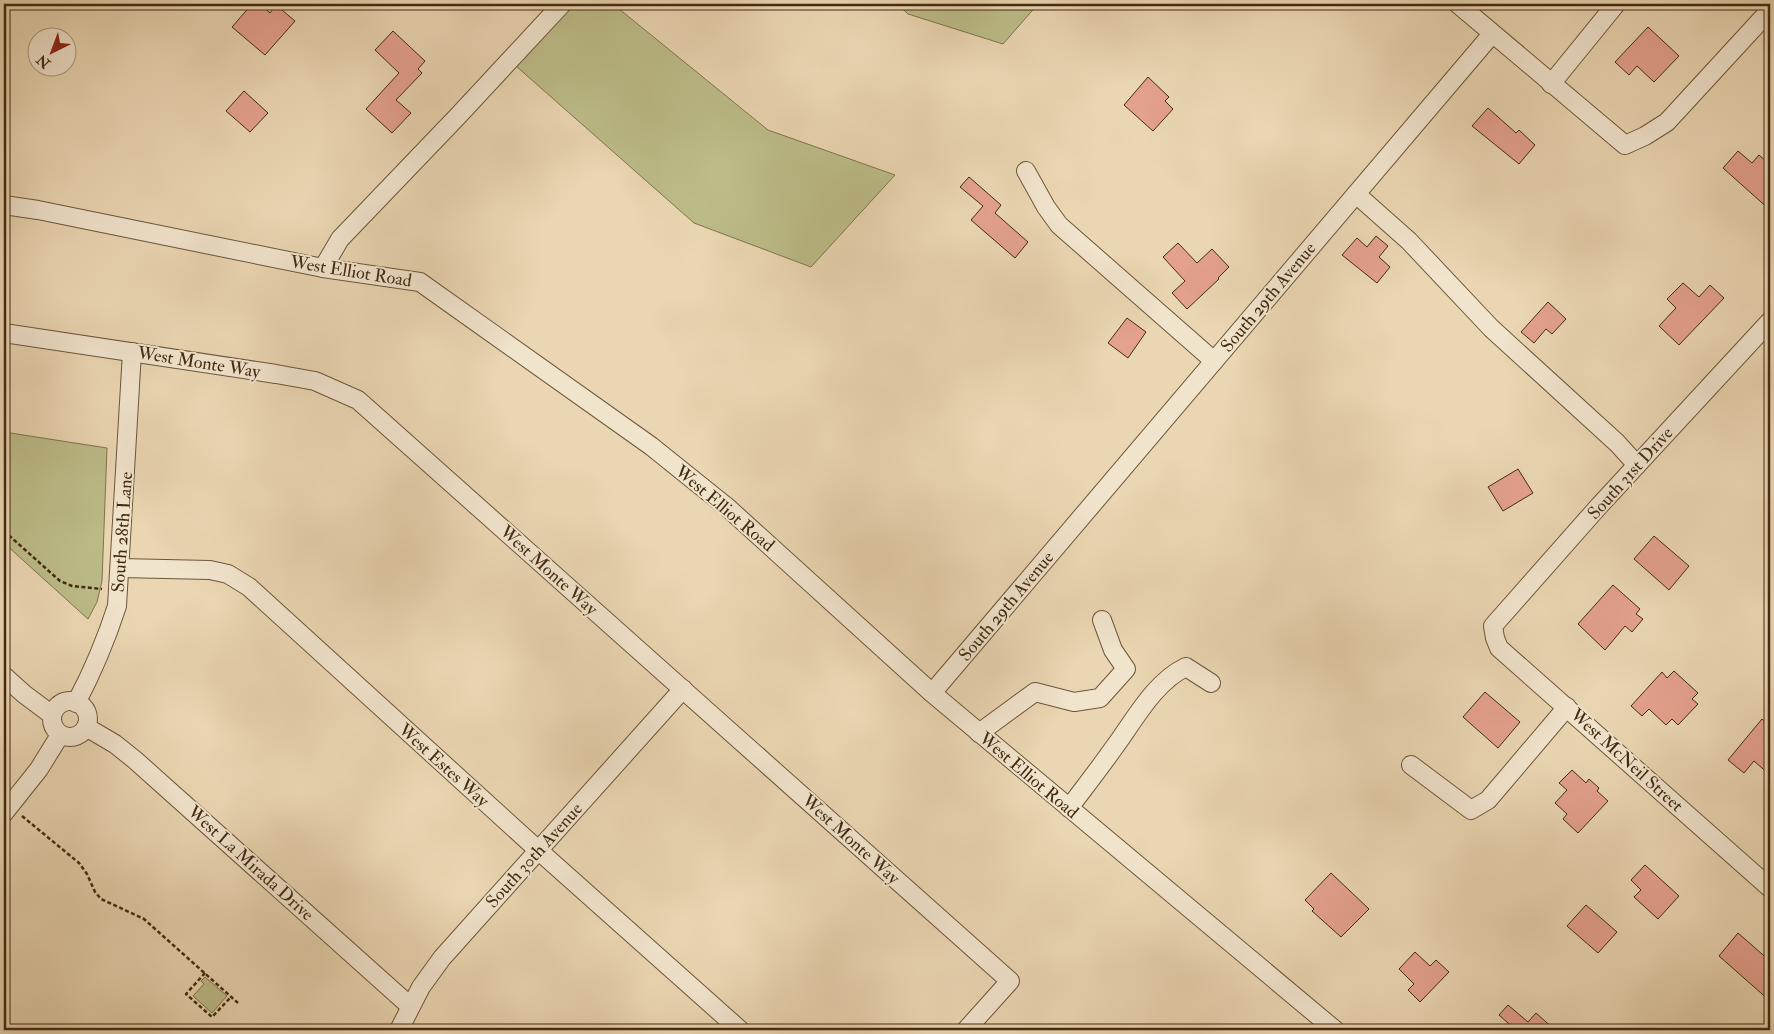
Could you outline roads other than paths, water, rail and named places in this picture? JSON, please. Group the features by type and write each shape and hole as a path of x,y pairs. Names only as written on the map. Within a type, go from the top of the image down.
{"street":[{"path":"323,268 340,239 562,4"},
{"path":"1458,4 1625,145 1645,136 1667,122 1770,10"},
{"path":"1552,84 1616,4"},
{"name":"South 29th Avenue","path":"932,693 1492,34"},
{"path":"1026,171 1046,207 1059,225 1214,361"},
{"path":"1356,194 1409,241 1491,328 1617,443 1637,465"},
{"name":"West Elliot Road","path":"4,205 48,212 323,268 420,282 682,470 727,507 932,693 1335,1030"},
{"name":"South 31st Drive","path":"1493,626 1637,465 1770,321"},
{"name":"West Monte Way","path":"4,333 315,382 358,400 1010,981 966,1030"},
{"name":"South 28th Lane","path":"76,702 91,676 106,640 117,606 132,352"},
{"name":"West Estes Way","path":"120,568 210,570 228,574 249,587 538,850 740,1030"},
{"path":"979,733 1035,692 1074,702 1100,698 1126,669 1112,650 1102,620"},
{"name":"West McNeil Street","path":"1493,626 1494,638 1499,648 1770,888"},
{"path":"1069,808 1149,699 1173,673 1186,667 1211,683"},
{"path":"4,676 24,694 52,714"},
{"name":"South 30th Avenue","path":"400,1030 410,1006 421,987 442,958 683,689"},
{"path":"76,702 85,710 87,715 86,727 78,735 66,737 60,735 53,726 52,714 59,705 76,702"},
{"path":"1411,765 1470,810 1488,800 1567,707"},
{"name":"West La Mirada Drive","path":"86,727 115,744 135,760 410,1006"},
{"path":"4,813 39,769 60,735"}]}
